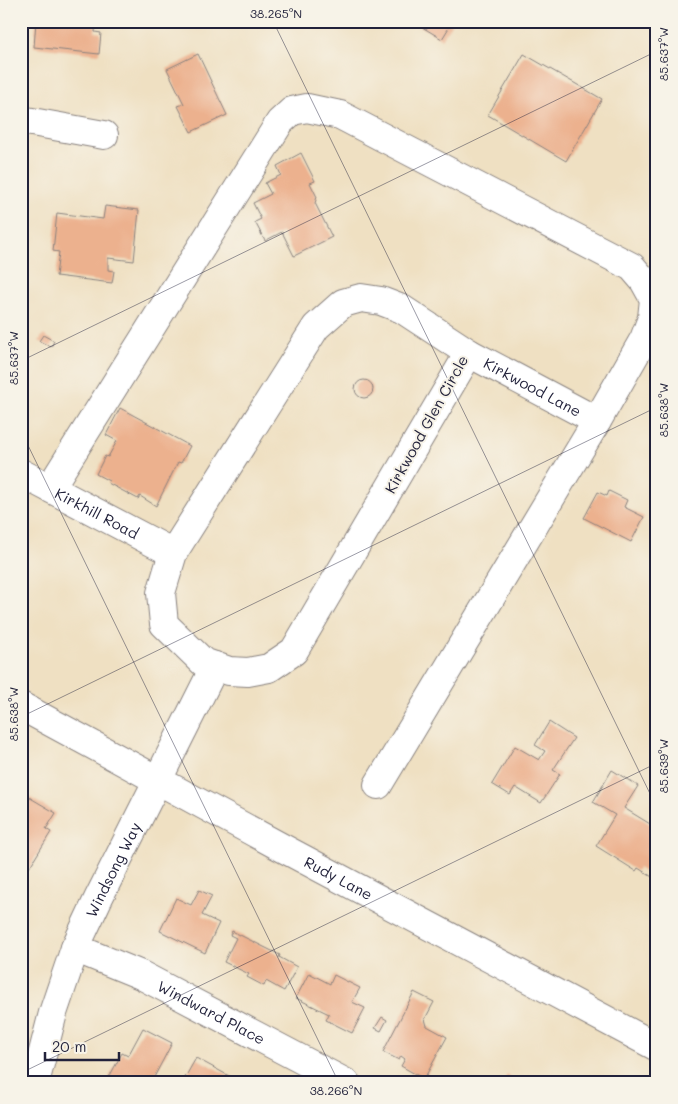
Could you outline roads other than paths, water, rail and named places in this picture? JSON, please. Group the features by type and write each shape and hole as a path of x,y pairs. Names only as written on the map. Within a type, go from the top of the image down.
{"street":[{"path":"50,488 280,122 292,111 307,108 340,115 632,267 644,281 654,299 652,318 644,339 597,421 378,786"},
{"path":"21,120 104,135"},
{"name":"Kirkwood Glen Circle","path":"360,298 381,301 402,309 469,353 294,651 269,668 248,672 229,671 203,662 164,624 161,593 172,553 316,327 343,303 360,298"},
{"name":"Kirkwood Lane","path":"469,353 597,421"},
{"name":"Kirkhill Road","path":"21,473 172,553"},
{"name":"Windsong Way","path":"35,1083 54,1013 75,948 215,666"},
{"name":"Rudy Lane","path":"21,706 657,1047"},
{"name":"Windward Place","path":"75,948 141,975 346,1083"}]}
